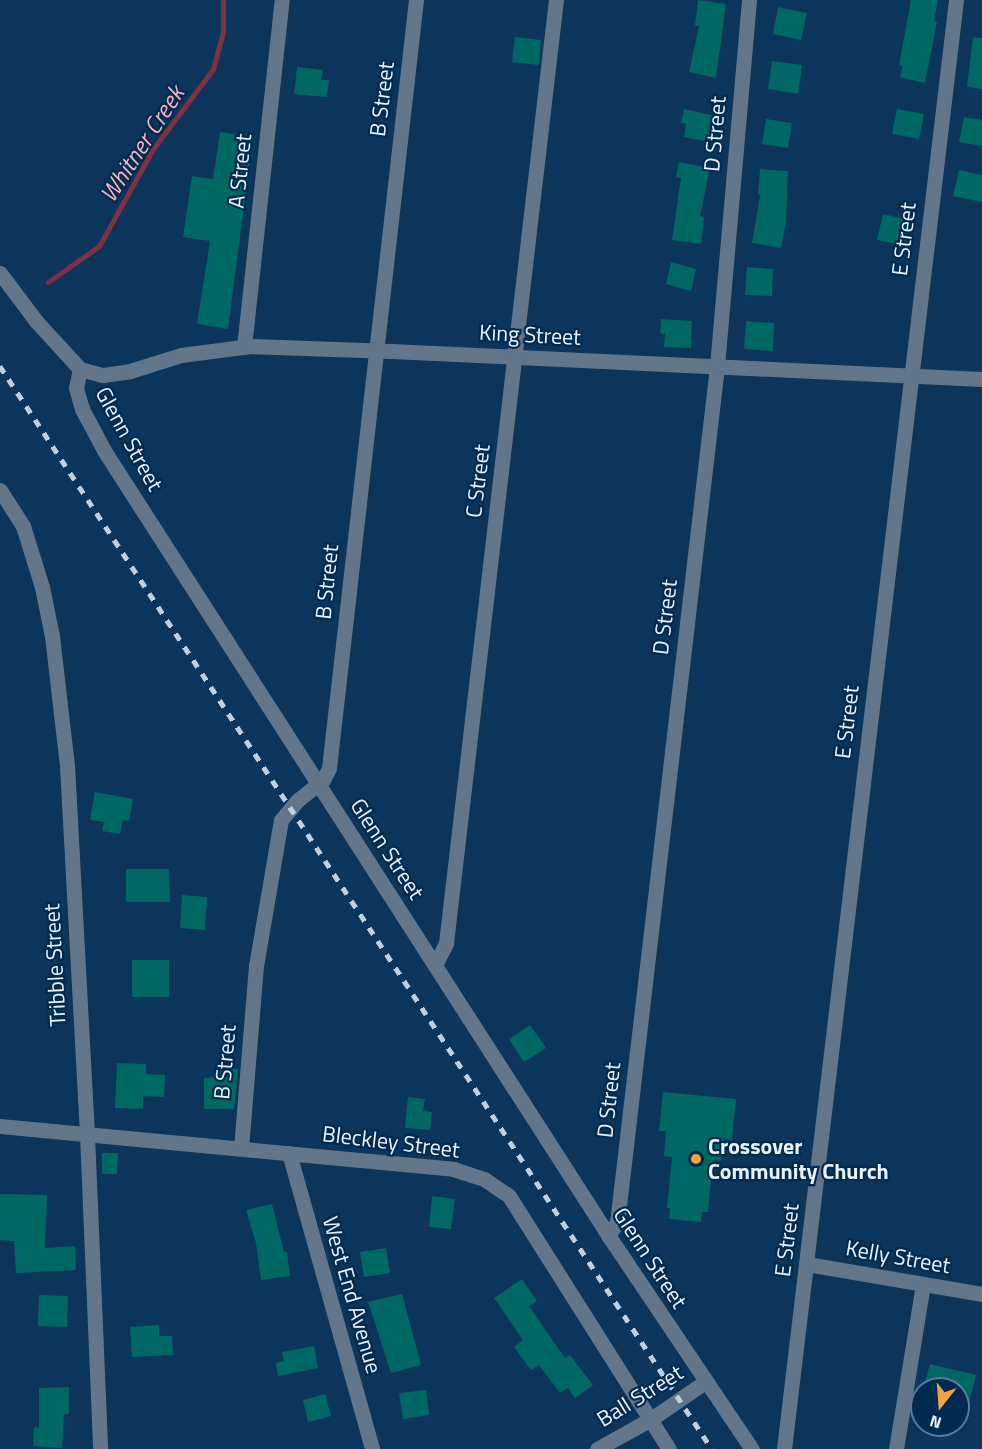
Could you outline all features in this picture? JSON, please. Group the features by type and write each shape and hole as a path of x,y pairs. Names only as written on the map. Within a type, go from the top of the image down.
{"street":[{"name":"A Street","path":"244,347 282,0"},
{"name":"B Street","path":"241,1148 256,966 281,820 298,800 319,785 329,768 416,0"},
{"name":"C Street","path":"435,965 446,943 556,0"},
{"name":"D Street","path":"608,1235 617,1223 717,366 749,0"},
{"name":"E Street","path":"784,1449 956,0"},
{"name":"Glenn Street","path":"0,273 36,321 80,369 76,388 79,399 105,452 608,1235 752,1449"},
{"name":"King Street","path":"80,369 104,375 130,371 181,355 244,347 376,350 982,379"},
{"name":"Tribble Street","path":"0,490 23,526 42,587 52,636 67,765 87,1135 100,1449"},
{"name":"Bleckley Street","path":"0,1126 453,1169 484,1179 509,1196 669,1449"},
{"name":"West End Avenue","path":"289,1153 372,1449"},
{"name":"Kelly Street","path":"807,1264 982,1294"},
{"path":"896,1449 923,1285"},
{"name":"Ball Street","path":"597,1449 651,1419 705,1382"}],"building":[{"path":"698,0 726,4 716,78 689,72 699,26 695,26"},
{"path":"911,0 938,0 934,22 937,22 925,83 900,77 903,66 899,65"},
{"path":"778,7 807,13 801,40 773,34"},
{"path":"515,37 541,40 539,65 512,62"},
{"path":"973,37 982,38 982,89 967,87"},
{"path":"772,61 802,65 798,94 768,89"},
{"path":"297,67 323,70 321,80 329,80 327,97 294,94"},
{"path":"684,109 715,116 710,142 684,137 686,124 681,123"},
{"path":"897,109 924,114 919,139 892,134"},
{"path":"964,117 982,120 982,146 959,142"},
{"path":"766,119 792,123 788,148 762,144"},
{"path":"220,132 253,137 228,329 197,324 210,241 183,237 192,176 213,179"},
{"path":"679,162 710,168 700,216 704,217 701,244 672,240 681,178 676,177"},
{"path":"760,169 788,171 786,221 781,248 752,243 760,195 758,195"},
{"path":"959,170 982,175 982,202 953,196"},
{"path":"883,214 910,220 904,246 877,240"},
{"path":"671,262 696,269 691,291 666,284"},
{"path":"747,267 773,269 772,296 745,295"},
{"path":"661,319 692,321 691,348 664,347 665,334 660,333"},
{"path":"746,321 774,323 773,351 744,349"},
{"path":"95,792 133,799 129,821 123,820 120,834 102,831 104,822 90,820"},
{"path":"126,869 169,869 170,902 126,902"},
{"path":"182,895 207,897 205,930 180,928"},
{"path":"132,960 169,960 169,997 132,997"},
{"path":"530,1025 546,1048 524,1062 509,1039"},
{"path":"117,1063 146,1064 146,1074 165,1075 164,1097 143,1096 143,1109 115,1108"},
{"path":"215,1069 238,1069 234,1109 204,1109 204,1078 215,1077"},
{"name":"Crossover Community Church","path":"663,1092 736,1099 732,1140 724,1139 721,1161 713,1160 708,1212 702,1212 701,1222 669,1219 670,1208 667,1208 672,1157 664,1156 666,1131 659,1131"},
{"path":"408,1097 425,1099 423,1111 432,1112 430,1130 405,1128"},
{"path":"102,1153 118,1153 117,1174 102,1174"},
{"path":"0,1194 47,1195 45,1248 75,1246 76,1270 16,1273 14,1241 0,1240"},
{"path":"432,1196 455,1199 451,1229 429,1227"},
{"path":"272,1204 284,1252 287,1252 290,1276 261,1280 256,1243 246,1210"},
{"path":"386,1248 390,1273 364,1277 360,1252"},
{"path":"522,1279 537,1301 529,1306 565,1358 570,1355 593,1385 575,1398 568,1388 560,1393 539,1365 531,1370 514,1347 523,1340 494,1298"},
{"path":"402,1294 421,1365 391,1373 368,1302"},
{"path":"39,1295 68,1296 67,1327 38,1326"},
{"path":"159,1325 159,1336 172,1336 173,1355 132,1357 130,1327"},
{"path":"314,1346 318,1368 278,1376 276,1363 284,1361 282,1352"},
{"path":"930,1364 976,1375 970,1399 970,1377 926,1377"},
{"path":"69,1387 69,1414 64,1414 62,1448 33,1446 34,1427 39,1428 39,1388"},
{"path":"426,1390 429,1415 403,1419 399,1393"},
{"path":"325,1394 331,1416 308,1422 303,1400"}],"waterway":[{"name":"Whitner Creek","path":"48,282 99,246 153,149 213,69 223,31 223,0"}],"railway":[{"path":"0,366 712,1449"}],"place":[{"name":"Crossover Community Church","path":"696,1159"}]}
